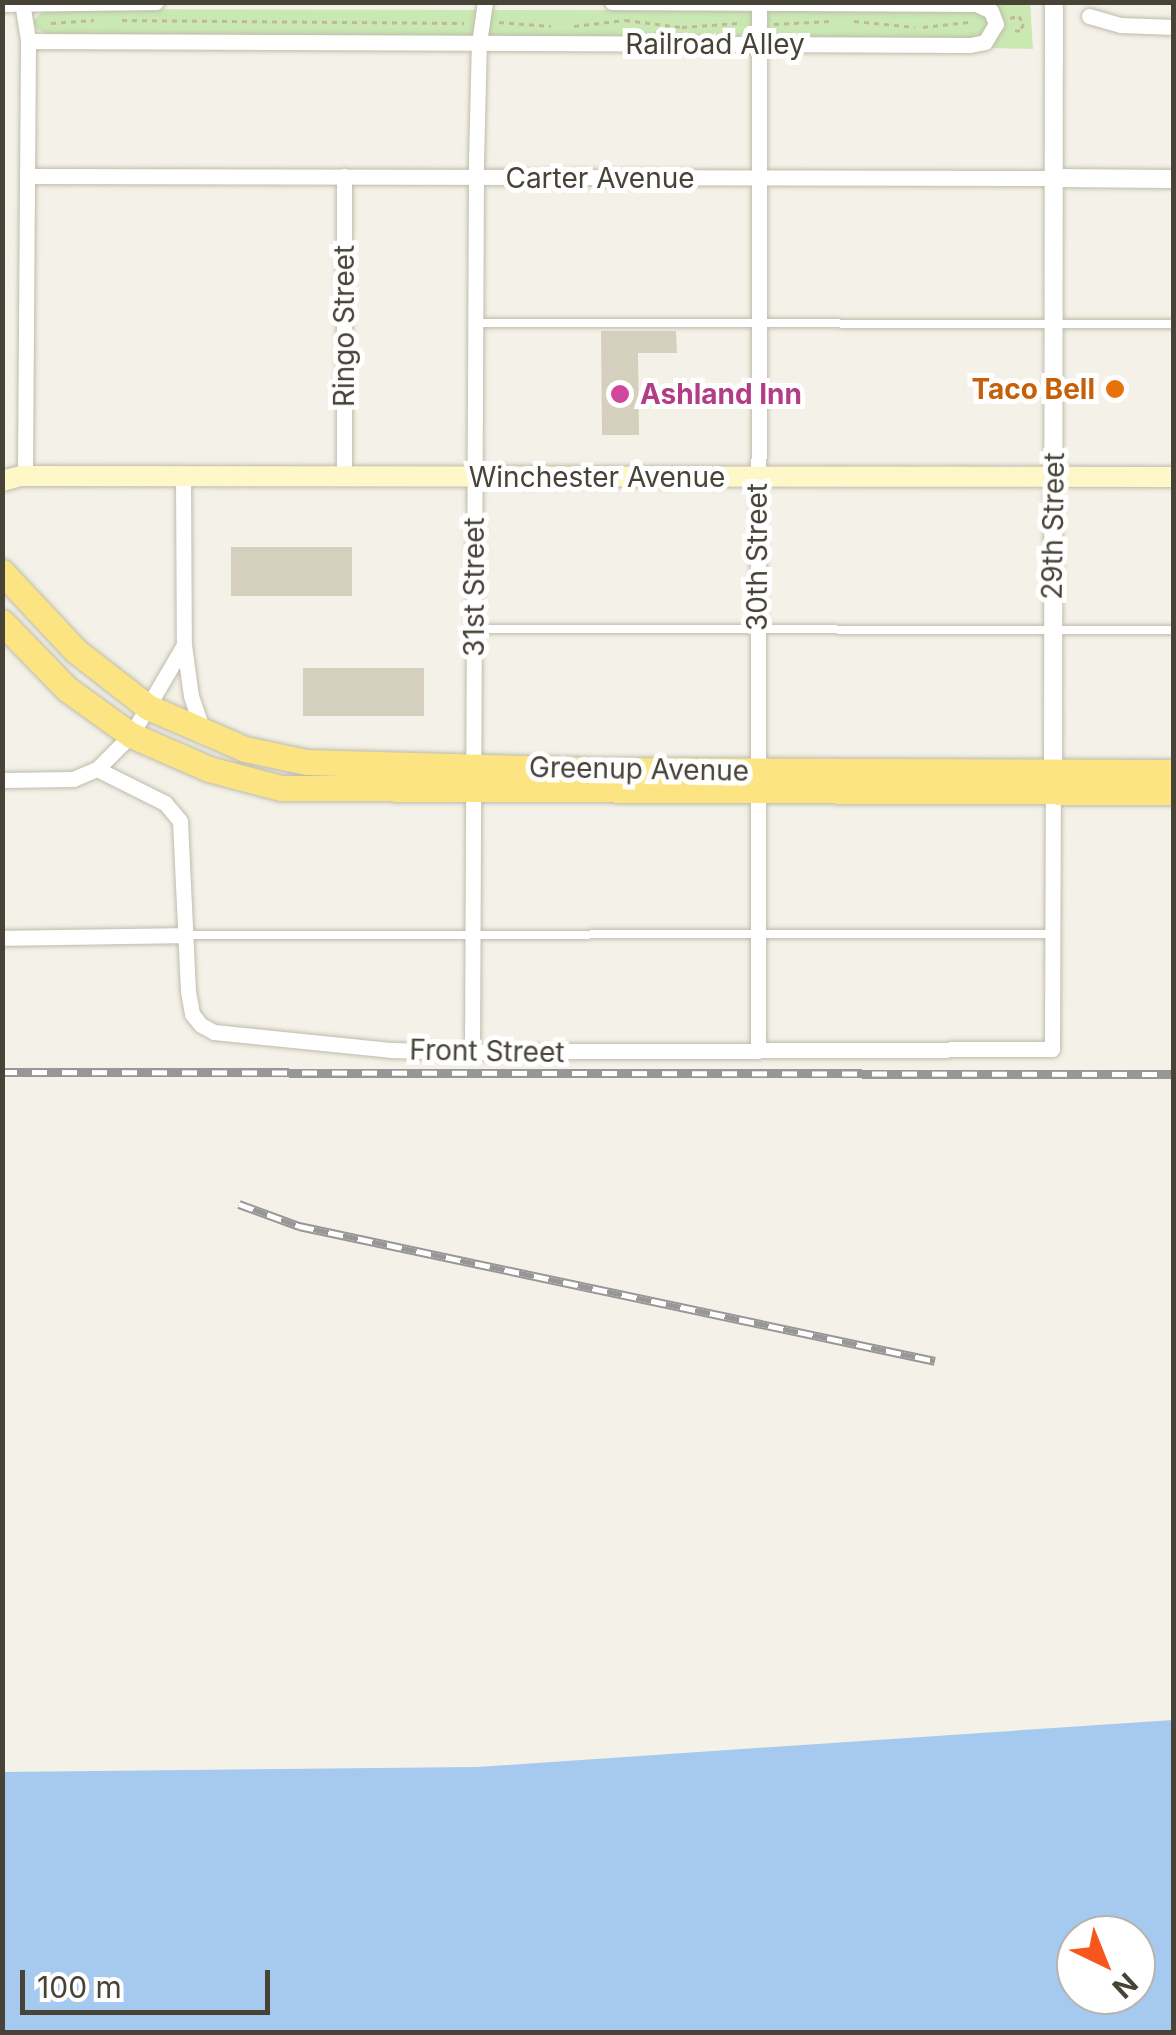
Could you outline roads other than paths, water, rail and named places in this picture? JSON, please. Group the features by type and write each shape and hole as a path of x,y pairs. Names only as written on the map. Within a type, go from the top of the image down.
{"highway":[{"name":"Greenup Avenue","path":"2,572 76,651 148,707 204,734 306,762 474,778"},
{"name":"Greenup Avenue","path":"2,622 67,689 131,735 209,769 281,788 474,778 1053,782 1174,792"},
{"name":"Greenup Avenue","path":"1053,782 1174,772"}],"main road":[{"name":"Winchester Avenue","path":"13,476 1174,477"}],"street":[{"path":"2,4 156,2"},
{"name":"31st Street","path":"472,1052 476,178 479,43 485,2"},
{"name":"Railroad Alley","path":"28,41 970,45 985,42 995,30 994,17 985,6 612,2"},
{"name":"29th Street","path":"1052,1049 1054,2"},
{"path":"13,476 27,176 28,41 22,3"},
{"name":"30th Street","path":"758,1051 759,3"},
{"path":"1088,16 1121,25 1174,27"},
{"name":"Carter Avenue","path":"27,176 1174,179"},
{"name":"Ringo Street","path":"344,176 344,477"},
{"path":"183,476 184,646 191,696 204,734"},
{"path":"2,780 73,779 97,769 131,735 184,646"},
{"name":"Front Street","path":"97,769 165,803 180,821 184,935 192,1014 214,1032 390,1050 472,1052 1052,1049"},
{"path":"2,938 184,935"}],"lane":[{"path":"477,322 1174,324"},
{"path":"474,629 1174,630"},
{"path":"184,935 1052,934"}],"water":[{"path":"1173,1720 1173,2032 3,2032 3,1772 477,1767"}],"railway":[{"path":"2,1072 1174,1074"},
{"path":"239,1204 299,1226 935,1361"}],"place":[{"name":"Taco Bell","path":"1115,389"},
{"name":"Ashland Inn","path":"620,394"}]}
